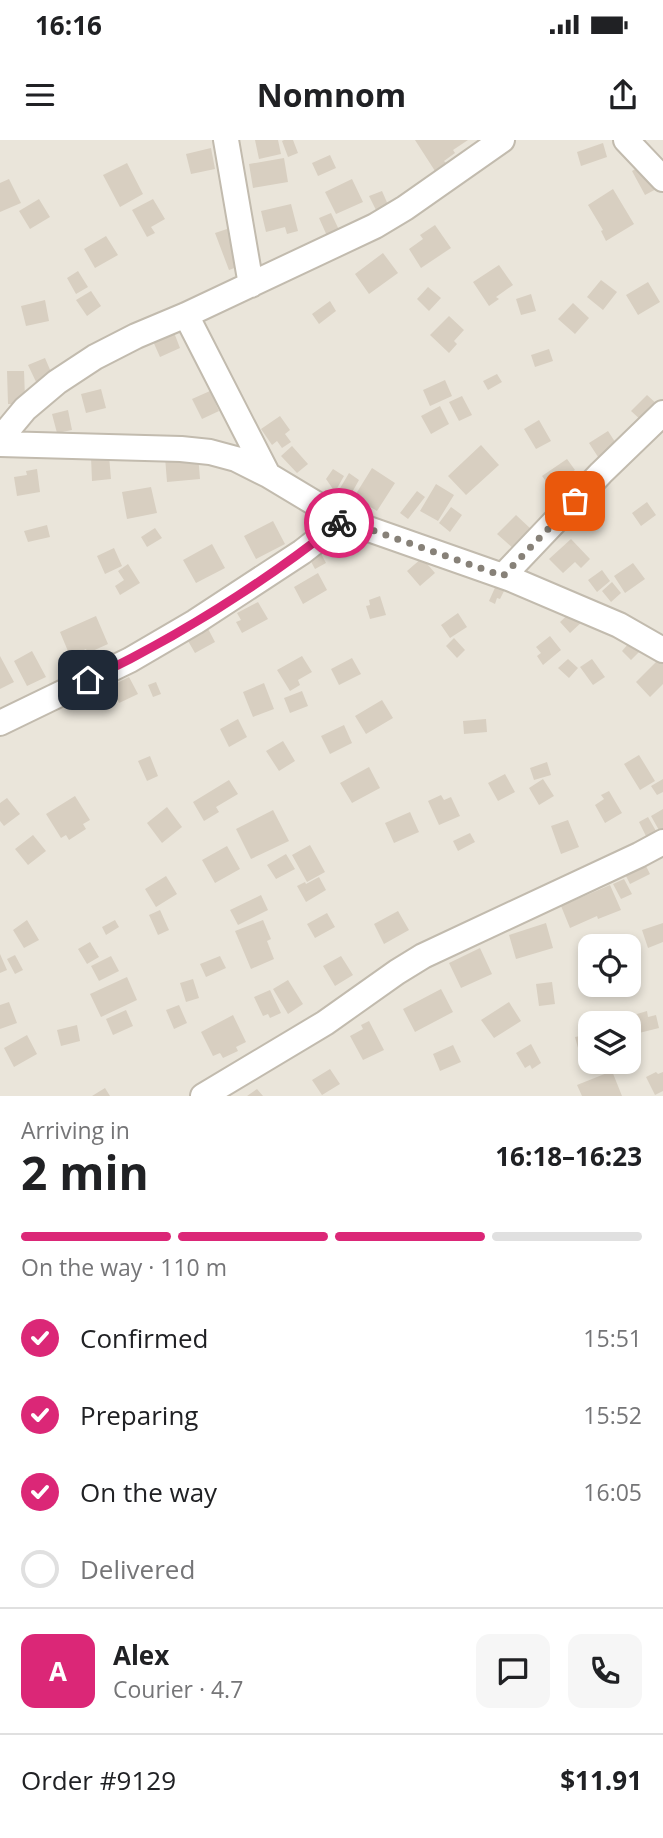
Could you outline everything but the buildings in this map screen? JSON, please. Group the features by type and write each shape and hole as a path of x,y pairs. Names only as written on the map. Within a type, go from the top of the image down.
{"street":[{"path":"226,140 251,285"},
{"path":"0,441 25,409 57,382 105,352 375,226 502,140"},
{"path":"626,140 663,178"},
{"path":"186,315 268,475"},
{"path":"503,576 601,473 663,413"},
{"path":"0,441 181,449 210,452 236,459 343,520 503,576 620,625 663,650"},
{"path":"0,723 141,654 256,583 343,520"},
{"path":"203,1096 325,1023 423,956 663,842"}],"shaded area":[{"path":"0,140 663,140 663,1096 0,1096"}],"way so far":[{"path":"339,523 343,520 503,576 575,501"}],"route":[{"path":"88,680 130,660 215,609 302,552 339,523"}]}
